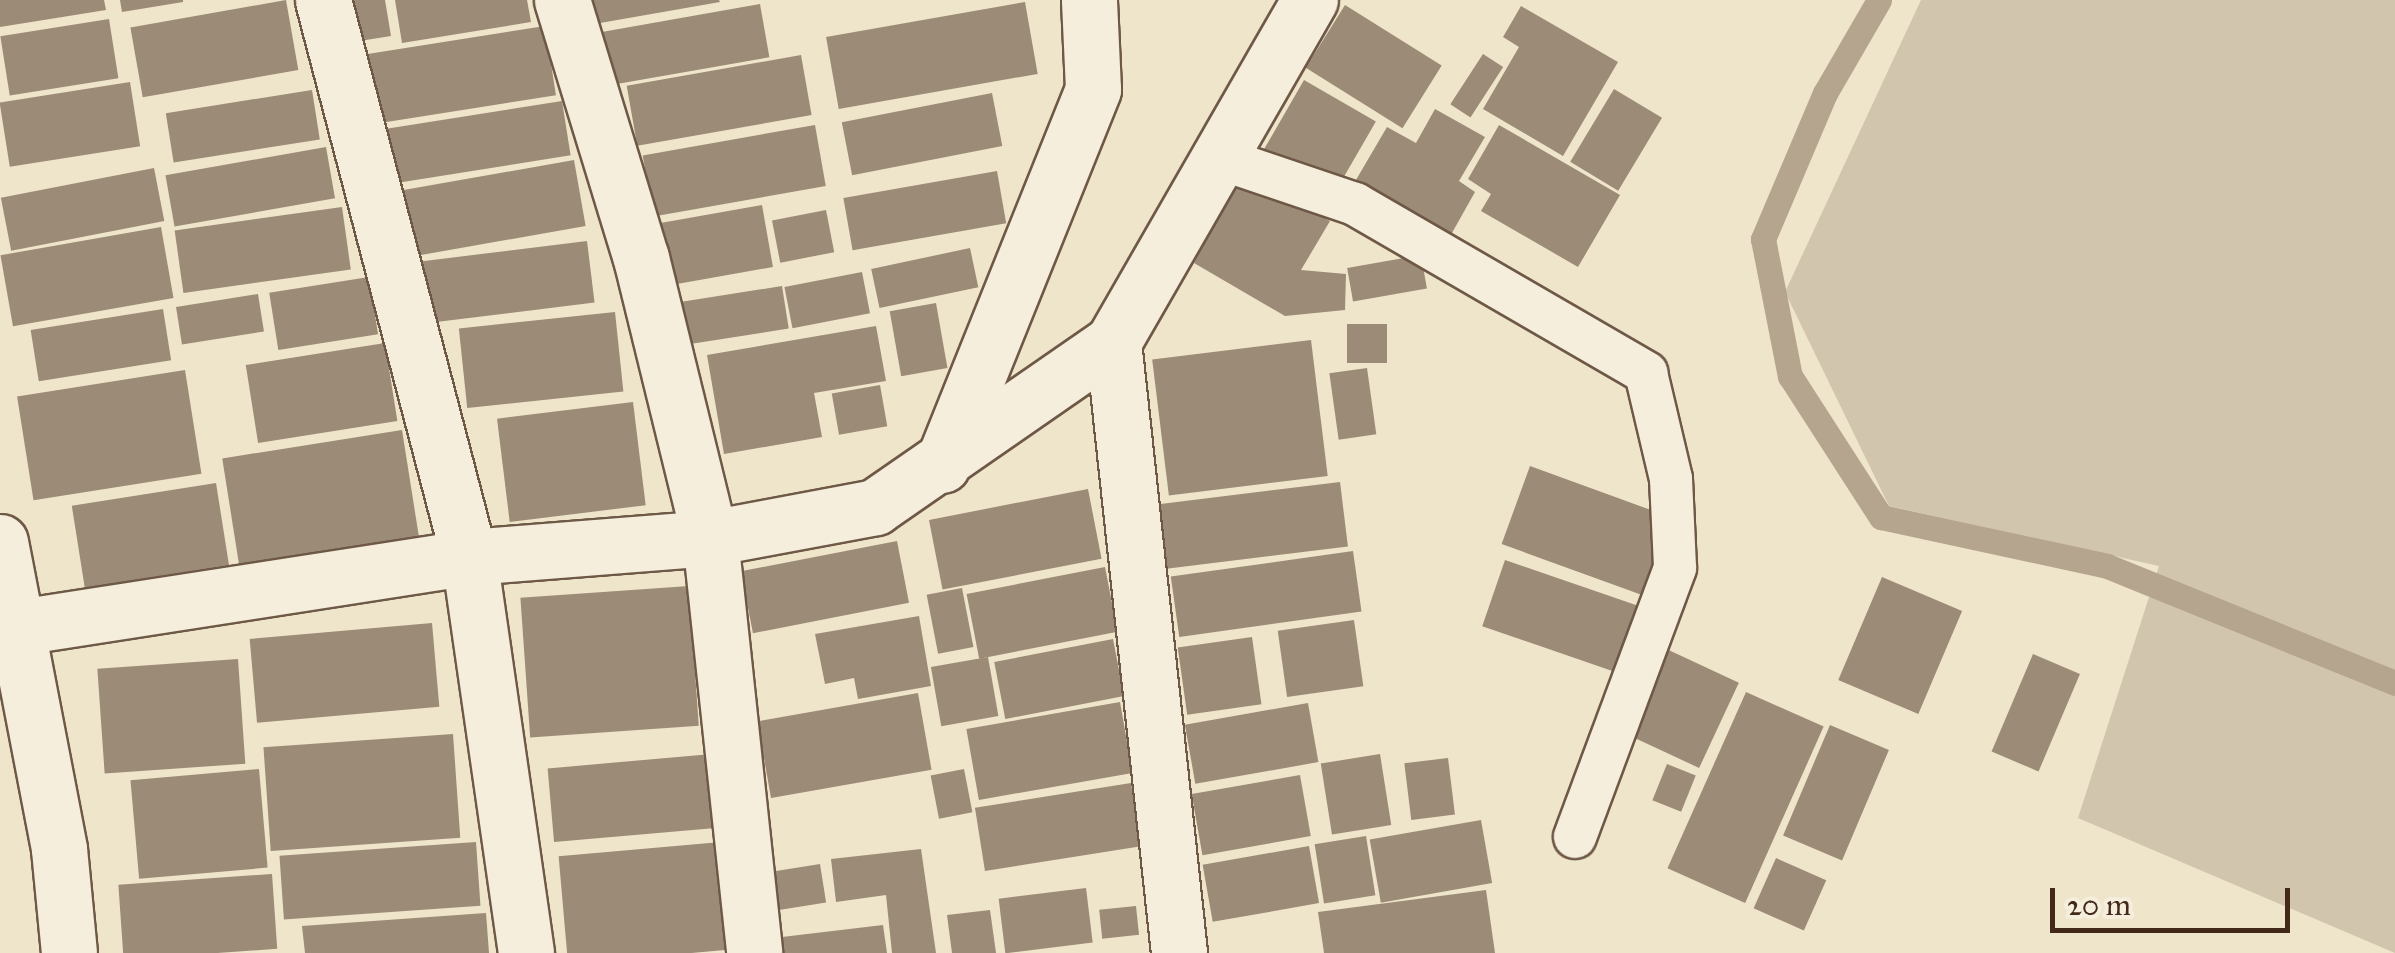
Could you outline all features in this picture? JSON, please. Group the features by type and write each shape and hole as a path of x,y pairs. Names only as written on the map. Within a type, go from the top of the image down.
{"street":[{"path":"323,0 469,557 526,953"},
{"path":"562,0 641,258 710,538 754,953"},
{"path":"942,464 1093,88 1089,0"},
{"path":"19,627 469,557 710,538 875,508 1113,342 1310,0"},
{"path":"1113,342 1179,953"},
{"path":"0,542 19,627 70,953"}],"lane":[{"path":"1219,158 1355,204 1646,373 1671,480 1675,568 1576,837"}],"shaded area":[{"path":"1921,0 2395,0 2395,953 2078,818 2159,566 1889,506 1785,292"}],"building":[{"path":"0,0 104,0 106,10 0,27"},
{"path":"120,0 183,0 183,2 122,12"},
{"path":"286,0 298,70 143,97 130,27"},
{"path":"333,0 385,0 391,36 341,44"},
{"path":"395,0 527,0 531,22 402,43"},
{"path":"578,0 719,0 720,2 583,26"},
{"path":"1025,2 1038,74 839,109 826,37"},
{"path":"760,4 769,57 607,86 598,33"},
{"path":"1345,5 1442,65 1402,128 1306,68"},
{"path":"1521,6 1618,62 1563,156 1483,109 1519,47 1503,37"},
{"path":"109,19 118,78 10,95 0,36"},
{"path":"545,26 556,95 364,125 353,56"},
{"path":"1483,54 1503,67 1470,117 1450,104"},
{"path":"801,55 812,115 637,146 627,86"},
{"path":"1304,80 1376,122 1333,195 1262,154"},
{"path":"130,82 140,146 10,167 0,103"},
{"path":"1614,89 1662,118 1618,191 1570,162"},
{"path":"312,90 320,139 174,163 166,113"},
{"path":"992,93 1002,146 852,175 842,122"},
{"path":"562,101 571,155 376,186 367,132"},
{"path":"1435,109 1485,137 1459,181 1475,192 1448,240 1353,185 1387,127 1416,143"},
{"path":"815,125 826,186 653,216 643,155"},
{"path":"1499,125 1620,195 1578,267 1481,211 1491,194 1468,179"},
{"path":"326,147 335,198 175,227 165,175"},
{"path":"574,160 586,226 402,258 391,192"},
{"path":"154,168 164,221 11,251 1,198"},
{"path":"997,171 1006,223 853,250 843,198"},
{"path":"1243,173 1330,221 1301,270 1346,274 1345,310 1285,316 1194,263"},
{"path":"762,205 773,267 669,285 658,223"},
{"path":"342,207 351,269 183,293 175,231"},
{"path":"826,210 834,252 780,263 772,220"},
{"path":"161,227 174,298 13,326 0,255"},
{"path":"587,241 595,303 422,324 414,262"},
{"path":"970,248 978,287 880,308 871,269"},
{"path":"1421,255 1427,288 1353,302 1347,268"},
{"path":"862,272 870,313 792,328 784,287"},
{"path":"369,277 378,334 278,350 269,293"},
{"path":"782,286 789,328 687,345 680,302"},
{"path":"258,294 264,332 182,345 176,307"},
{"path":"936,303 947,368 901,376 890,311"},
{"path":"163,309 171,360 39,381 31,330"},
{"path":"615,312 623,392 467,408 459,328"},
{"path":"1347,324 1387,324 1387,363 1347,363"},
{"path":"876,326 886,381 814,393 822,437 724,454 707,355"},
{"path":"1311,340 1328,476 1169,495 1152,359"},
{"path":"385,343 397,421 258,443 246,365"},
{"path":"1367,368 1376,434 1339,440 1329,373"},
{"path":"185,370 201,474 34,500 17,397"},
{"path":"880,385 887,426 839,435 832,394"},
{"path":"633,402 646,505 510,522 497,419"},
{"path":"402,430 420,545 240,573 222,458"},
{"path":"1530,466 1669,517 1641,595 1502,544"},
{"path":"1340,482 1348,547 1162,569 1154,505"},
{"path":"216,483 229,565 85,588 72,506"},
{"path":"1088,489 1102,559 943,590 929,520"},
{"path":"897,541 909,603 753,633 741,571"},
{"path":"1353,551 1361,611 1179,637 1171,577"},
{"path":"1505,560 1640,607 1617,673 1482,626"},
{"path":"1105,567 1118,632 979,659 967,594"},
{"path":"1882,577 1962,611 1918,714 1838,680"},
{"path":"689,586 699,726 530,737 520,598"},
{"path":"962,588 973,647 938,654 927,595"},
{"path":"919,616 931,686 858,699 854,678 825,684 815,634"},
{"path":"1354,620 1363,686 1287,697 1278,631"},
{"path":"432,623 439,707 257,723 250,639"},
{"path":"1252,637 1261,704 1187,715 1178,647"},
{"path":"1113,639 1124,696 1005,719 994,662"},
{"path":"1660,646 1739,683 1699,768 1620,731"},
{"path":"2033,654 2080,674 2039,772 1992,752"},
{"path":"988,657 998,716 941,726 931,667"},
{"path":"238,659 245,764 105,774 97,669"},
{"path":"1746,692 1824,727 1745,903 1667,868"},
{"path":"918,693 932,770 771,798 757,721"},
{"path":"1120,702 1133,773 979,800 966,729"},
{"path":"1308,703 1318,762 1195,784 1185,725"},
{"path":"1830,725 1889,750 1842,860 1783,835"},
{"path":"453,734 460,838 271,851 263,747"},
{"path":"712,754 718,828 554,842 548,768"},
{"path":"1380,754 1391,825 1332,834 1321,763"},
{"path":"1448,758 1455,815 1411,820 1404,763"},
{"path":"1667,764 1696,776 1681,812 1652,800"},
{"path":"259,769 268,868 139,879 130,780"},
{"path":"964,769 972,812 939,819 931,775"},
{"path":"1300,775 1311,836 1202,855 1192,794"},
{"path":"1131,783 1141,846 985,871 975,808"},
{"path":"1481,820 1492,883 1381,903 1370,840"},
{"path":"1366,836 1375,895 1324,903 1315,844"},
{"path":"476,842 480,906 284,920 279,856"},
{"path":"721,842 730,950 567,953 559,856"},
{"path":"1309,846 1319,903 1213,922 1203,865"},
{"path":"921,849 936,953 892,953 886,895 836,902 831,859"},
{"path":"1776,858 1826,880 1804,931 1754,908"},
{"path":"820,864 826,903 773,911 767,872"},
{"path":"272,874 277,949 123,953 118,885"},
{"path":"1086,888 1093,943 1005,953 999,899"},
{"path":"1486,890 1495,953 1324,953 1318,912"},
{"path":"1136,906 1139,935 1102,939 1099,910"},
{"path":"990,910 996,953 952,953 947,915"},
{"path":"486,913 489,953 305,953 302,926"},
{"path":"883,925 887,953 784,953 782,937"}],"waterway":[{"path":"1879,0 1825,93 1763,239 1790,376 1881,517 2107,566 2395,683"}]}
